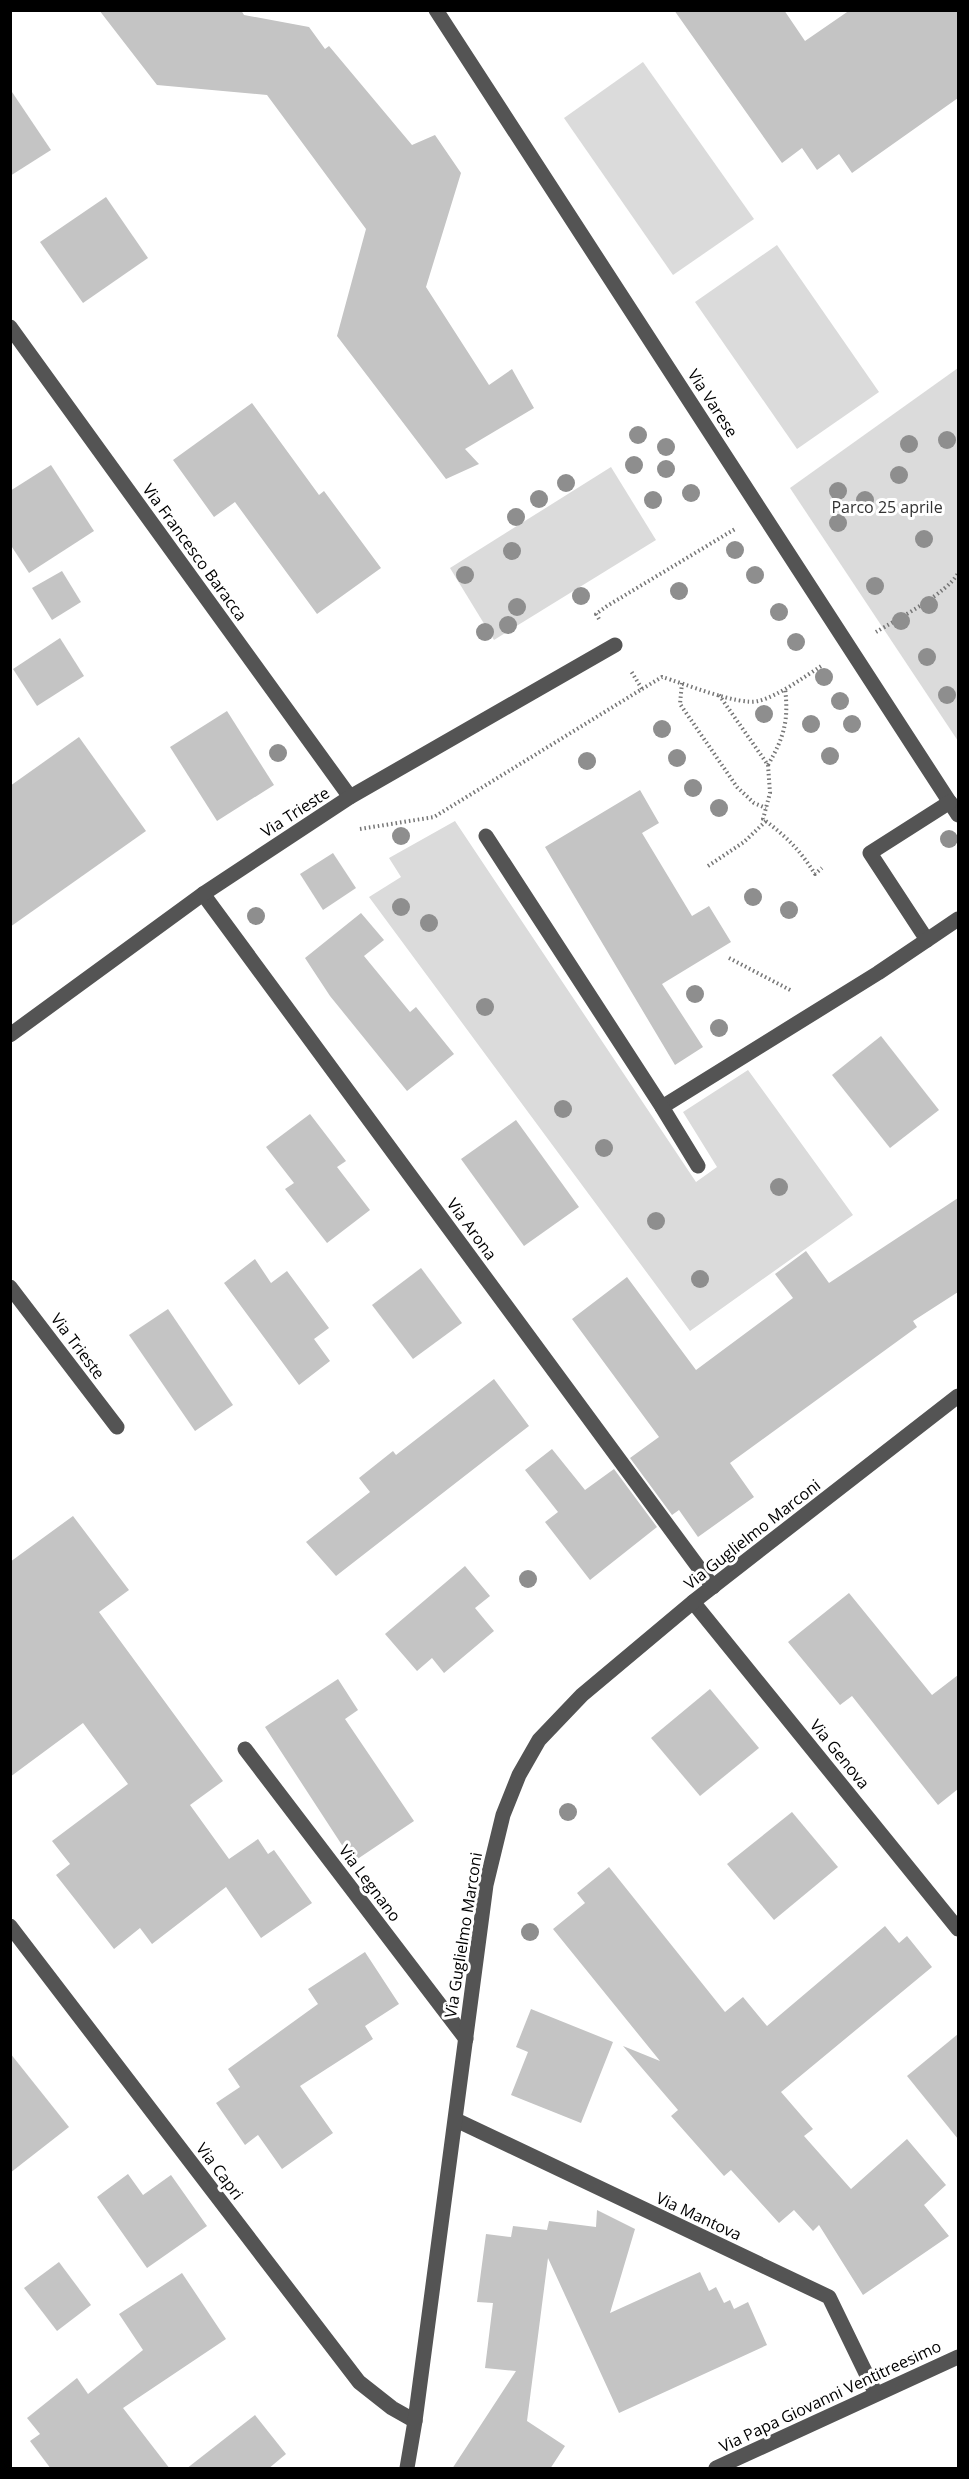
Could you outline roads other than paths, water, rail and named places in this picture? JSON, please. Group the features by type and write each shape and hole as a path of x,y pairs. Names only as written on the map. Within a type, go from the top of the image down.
{"street":[{"name":"Via Varese","path":"435,10 958,815"},
{"name":"Via Francesco Baracca","path":"10,327 350,797"},
{"name":"Via Trieste","path":"10,1035 203,894 350,797 615,645"},
{"path":"927,940 870,853 950,802"},
{"path":"486,836 698,1166"},
{"name":"Via Arona","path":"203,894 713,1587"},
{"path":"662,1107 823,1007 958,919"},
{"name":"Via Trieste","path":"10,1287 117,1426"},
{"name":"Via Guglielmo Marconi","path":"407,2469 416,2421 486,1885 503,1815 519,1775 539,1740 582,1695 693,1602 958,1396"},
{"name":"Via Genova","path":"693,1602 958,1929"},
{"name":"Via Legnano","path":"245,1749 466,2039"},
{"name":"Via Capri","path":"10,1926 359,2382 392,2408 416,2421"},
{"name":"Via Mantova","path":"456,2120 829,2297 876,2394"},
{"name":"Via Papa Giovanni Ventitreesimo","path":"716,2469 958,2357"}],"park label":[{"name":"Parco 25 aprile","path":"887,507"}]}
